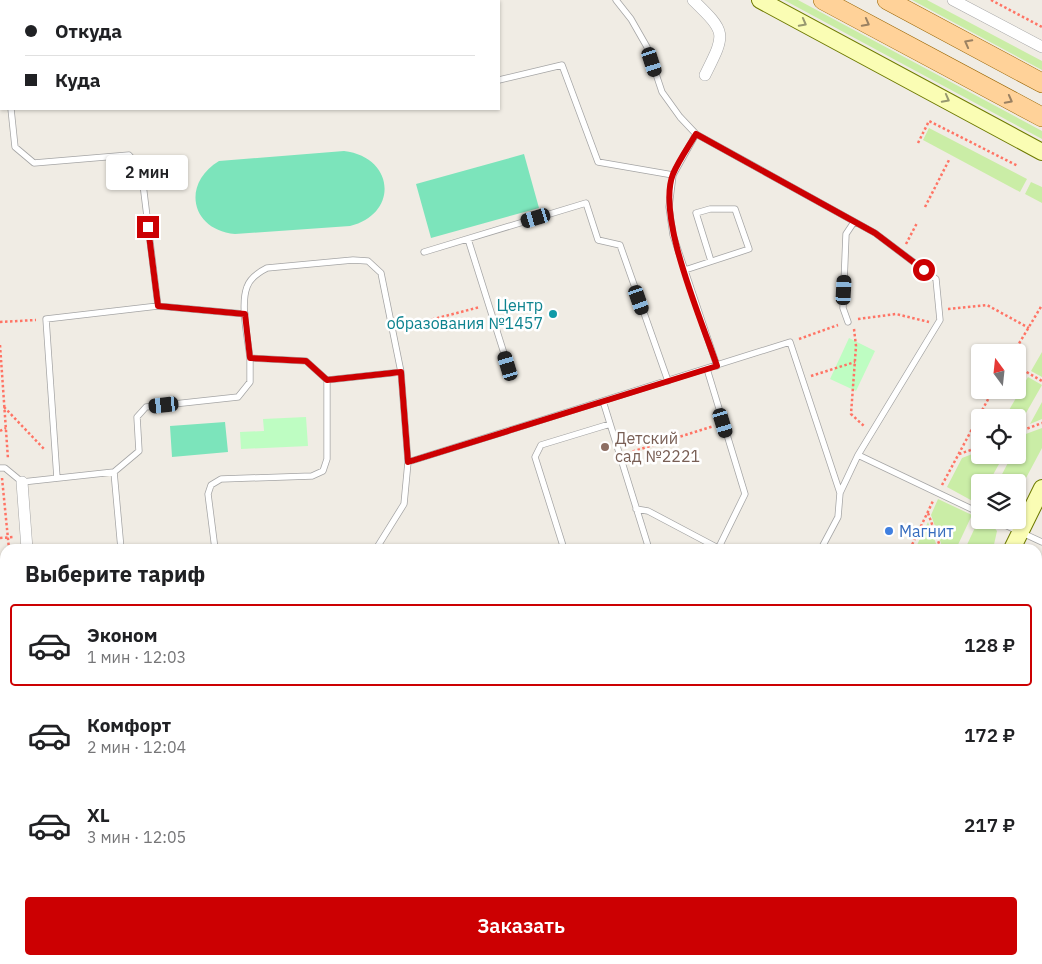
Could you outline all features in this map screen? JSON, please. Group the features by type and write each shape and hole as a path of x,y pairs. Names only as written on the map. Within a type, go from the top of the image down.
{"main road":[{"path":"823,0 1042,118"},
{"path":"887,0 1042,83"}],"street":[{"path":"693,0 712,19 720,32 720,44 705,75"},
{"path":"760,0 1042,152"},
{"path":"952,0 1042,47"},
{"path":"22,482 27,544"},
{"path":"1014,544 1042,488"}],"lane":[{"path":"616,0 631,19 647,47 662,92 680,117 696,134 875,233 936,279 939,310 938,324 858,455 840,492 838,517 823,544"},
{"path":"500,80 562,64 598,162 673,174"},
{"path":"11,110 14,147 34,163 129,155 141,168 158,306"},
{"path":"696,134 673,174 669,206 673,235 717,366"},
{"path":"424,252 586,203 598,240 620,245 668,381"},
{"path":"685,270 749,249 736,209 710,209 696,212 711,261"},
{"path":"848,322 843,308 846,234 854,222"},
{"path":"468,239 508,366"},
{"path":"3,468 22,482 114,472 139,451 137,417 146,407 238,397 250,382 250,358 245,314 247,286 255,275 267,268 353,260 368,261 381,273 394,330 401,372 408,462 404,504 379,544"},
{"path":"57,478 46,320 158,306 245,314"},
{"path":"408,462 707,370 790,342 840,492"},
{"path":"214,544 208,494 211,485 221,479 312,476 323,471 327,459 327,380 306,361 250,358"},
{"path":"707,370 745,494 720,544"},
{"path":"327,380 401,372"},
{"path":"603,401 647,544"},
{"path":"562,544 535,457 541,445 610,424"},
{"path":"858,455 971,509"},
{"path":"114,472 121,544"},
{"path":"636,509 648,511 710,544"},
{"path":"1014,529 1042,542"}],"path":[{"path":"991,0 1042,27"},
{"path":"918,143 929,121 1018,166"},
{"path":"925,207 950,160"},
{"path":"901,253 917,223"},
{"path":"394,330 488,304"},
{"path":"939,310 987,305 1029,328"},
{"path":"1019,344 1042,305"},
{"path":"871,434 851,414 856,346 854,320 896,314 938,324"},
{"path":"0,322 46,320"},
{"path":"790,342 848,322"},
{"path":"0,345 8,461 3,468 1,476 8,544"},
{"path":"802,378 855,362"},
{"path":"1026,372 1042,381"},
{"path":"0,390 3,393"},
{"path":"912,544 937,492 988,399"},
{"path":"4,407 56,462"},
{"path":"620,455 723,423"},
{"path":"1026,429 1042,423"},
{"path":"0,431 6,428"},
{"path":"958,455 971,450"},
{"path":"928,512 939,544"}],"green space":[{"path":"784,0 798,0 1042,131 1042,139"},
{"path":"912,0 927,0 1042,61 1042,70"},
{"path":"929,128 1027,179 1020,192 923,140"},
{"path":"344,151 361,155 373,164 381,174 384,186 383,199 377,210 366,220 350,226 235,234 220,231 209,224 201,215 196,205 196,193 199,182 207,171 219,161"},
{"path":"524,154 539,208 431,238 416,184"},
{"path":"1031,182 1042,187 1042,203 1025,194"},
{"path":"849,338 875,351 856,391 830,379"},
{"path":"1042,352 1042,377 1031,371"},
{"path":"1028,377 1042,385 1026,413 1026,409 1010,409 1015,399 1026,399 1026,380"},
{"path":"1042,402 1042,419 1030,424"},
{"path":"306,417 308,446 241,449 240,432 264,431 263,419"},
{"path":"225,422 228,452 172,457 170,426"},
{"path":"1042,428 1042,448 1026,478 1026,474 1002,474 1007,464 1026,464 1026,434"},
{"path":"971,454 971,464 999,464 993,474 971,474 971,500 947,487 962,458"},
{"path":"938,499 971,515 958,544 941,544 931,515"},
{"path":"928,522 936,544 917,544"},
{"path":"974,529 995,529 997,531 994,544 967,544"}],"place":[{"name":"Центр образования №1457","path":"553,314"},
{"name":"Детский сад №2221","path":"605,447"},
{"name":"Магнит","path":"889,531"}],"route":[{"path":"148,227 158,306 245,314 250,358 306,361 327,380 401,372 408,462 717,366 673,235 669,206 673,174 696,134 875,233 924,270"}]}
